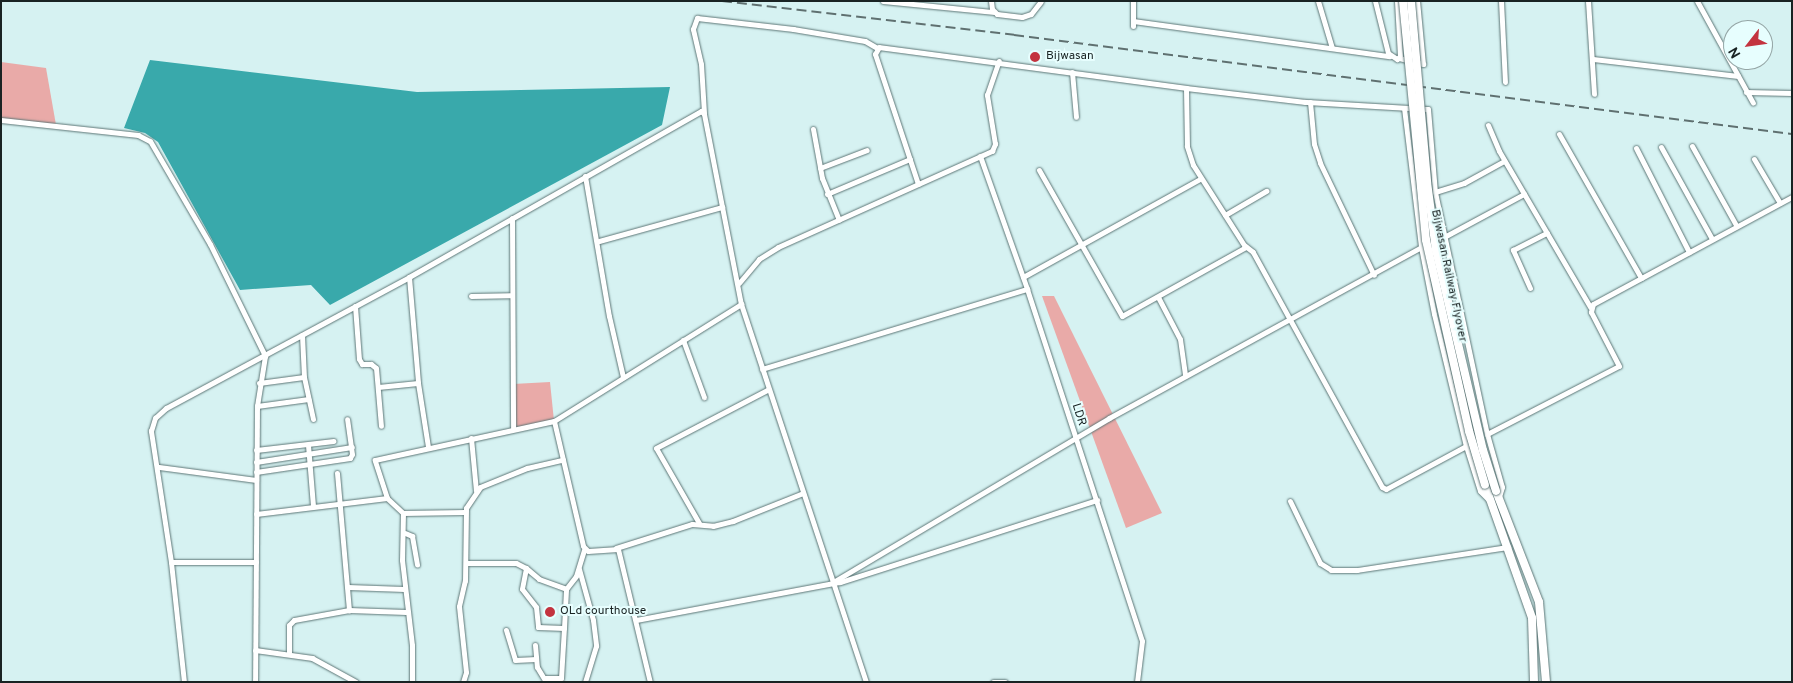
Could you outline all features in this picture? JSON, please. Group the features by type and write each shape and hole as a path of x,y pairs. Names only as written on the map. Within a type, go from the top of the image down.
{"main road":[{"name":"Bijwasan Railway Flyover","path":"1403,1 1426,240 1469,431 1485,485 1532,618 1534,682"},
{"name":"Bijwasan Railway Flyover","path":"1411,1 1427,182 1436,250 1483,450 1541,613 1546,682"},
{"path":"1514,563 1523,560"}],"street":[{"path":"883,1 1027,16 1041,1"},
{"path":"991,1 994,12"},
{"path":"1133,1 1133,23 1390,56 1423,64 1417,1"},
{"path":"1318,1 1332,48"},
{"path":"1374,1 1390,56"},
{"path":"1397,1 1399,58"},
{"path":"1500,1 1505,82"},
{"path":"1588,1 1594,94"},
{"path":"1697,1 1753,103"},
{"path":"858,682 866,681 741,304 739,283 704,114 701,64 693,29 697,18 793,29 865,41 877,48 999,61 1186,88 1310,102 1428,109 1435,192 1486,434 1502,487 1498,494"},
{"path":"877,48 875,54 918,184"},
{"path":"1593,59 1738,76"},
{"path":"739,283 748,270 771,251 994,148 987,95 999,61"},
{"path":"1072,72 1076,117"},
{"path":"1186,88 1187,146 1200,179 1246,247 1253,252 1384,488 1466,446"},
{"path":"1746,92 1792,93"},
{"path":"1310,102 1314,144 1320,163 1374,275"},
{"path":"1404,108 1421,247 1466,446 1480,491 1491,502"},
{"path":"184,682 159,467 151,432 155,418 166,408 266,356 409,277 696,112 704,114"},
{"path":"1,120 138,136 150,141 210,244 266,356 259,383 257,406 255,682"},
{"path":"1486,434 1619,366 1590,307 1504,161 1488,125"},
{"path":"813,129 827,194 839,220"},
{"path":"1558,134 1641,278"},
{"path":"1692,146 1736,225"},
{"path":"1661,147 1712,239"},
{"path":"1636,148 1689,252"},
{"path":"820,168 867,150"},
{"name":"LDR","path":"980,156 1023,277 1142,641 1137,682"},
{"path":"827,194 910,159"},
{"path":"1754,159 1780,203"},
{"path":"1435,192 1464,183 1504,161"},
{"path":"1039,170 1080,247 1120,314 1125,316 1246,247"},
{"path":"585,176 599,241 609,316 623,377"},
{"path":"1023,277 1200,179"},
{"path":"1225,215 1266,191"},
{"path":"1444,237 1524,194"},
{"path":"1590,307 1736,225 1792,196"},
{"path":"599,241 722,207"},
{"path":"512,218 510,295 513,430"},
{"path":"1530,288 1513,250 1547,234"},
{"path":"833,582 1076,438 1290,318 1374,275 1421,247"},
{"path":"409,277 418,383 428,447"},
{"path":"762,368 1027,289"},
{"path":"471,296 510,295"},
{"path":"1158,297 1180,339 1185,376"},
{"path":"412,682 412,645 404,589 405,533 403,513 387,498 375,460 554,421 741,304"},
{"path":"355,306 359,359 362,364 374,366 378,387 381,426"},
{"path":"302,335 304,378 312,420"},
{"path":"683,340 704,398"},
{"path":"259,383 304,378"},
{"path":"378,387 418,383"},
{"path":"699,523 656,448 769,389"},
{"path":"257,406 309,399"},
{"path":"256,472 350,458 352,447 347,419"},
{"path":"535,645 537,667 545,680 562,680 566,589 579,569 584,549 554,421"},
{"path":"463,682 466,672 459,606 466,562 465,512 476,490 471,438"},
{"path":"256,450 308,445 333,440"},
{"path":"308,445 313,506"},
{"path":"256,462 352,447"},
{"path":"476,490 527,468 563,460"},
{"path":"159,467 256,480"},
{"path":"337,473 342,503 349,610"},
{"path":"584,549 593,552 616,548 638,538 699,523 713,526 733,521 804,493"},
{"path":"256,514 387,498"},
{"path":"636,620 833,582 927,556 1097,500"},
{"path":"1290,501 1320,563 1332,570 1357,570 1508,547"},
{"path":"403,513 465,512"},
{"path":"405,533 412,536 416,565"},
{"path":"616,548 636,620 650,682"},
{"path":"171,562 256,562"},
{"path":"466,562 516,563 526,568 539,579 566,589"},
{"path":"526,568 522,589 536,607 538,627 564,628"},
{"path":"579,569 593,620 596,646 585,682"},
{"path":"348,587 404,589"},
{"path":"289,654 291,622 349,610 406,612"},
{"path":"506,630 514,660 536,658"},
{"path":"255,650 312,658 356,682"},
{"path":"993,682 1005,682"}],"shaded area":[{"path":"1,62 46,68 56,125 1,119"},
{"path":"1042,296 1054,296 1162,513 1126,528"},
{"path":"550,382 554,421 513,429 513,384"}],"water":[{"path":"150,60 417,92 670,87 662,125 330,305 311,285 240,290 158,142 145,133 124,128"}],"railway":[{"path":"722,1 1014,35 1792,134"}],"place":[{"name":"Bijwasan","path":"1035,57"},
{"name":"OLd courthouse","path":"550,612"}]}
